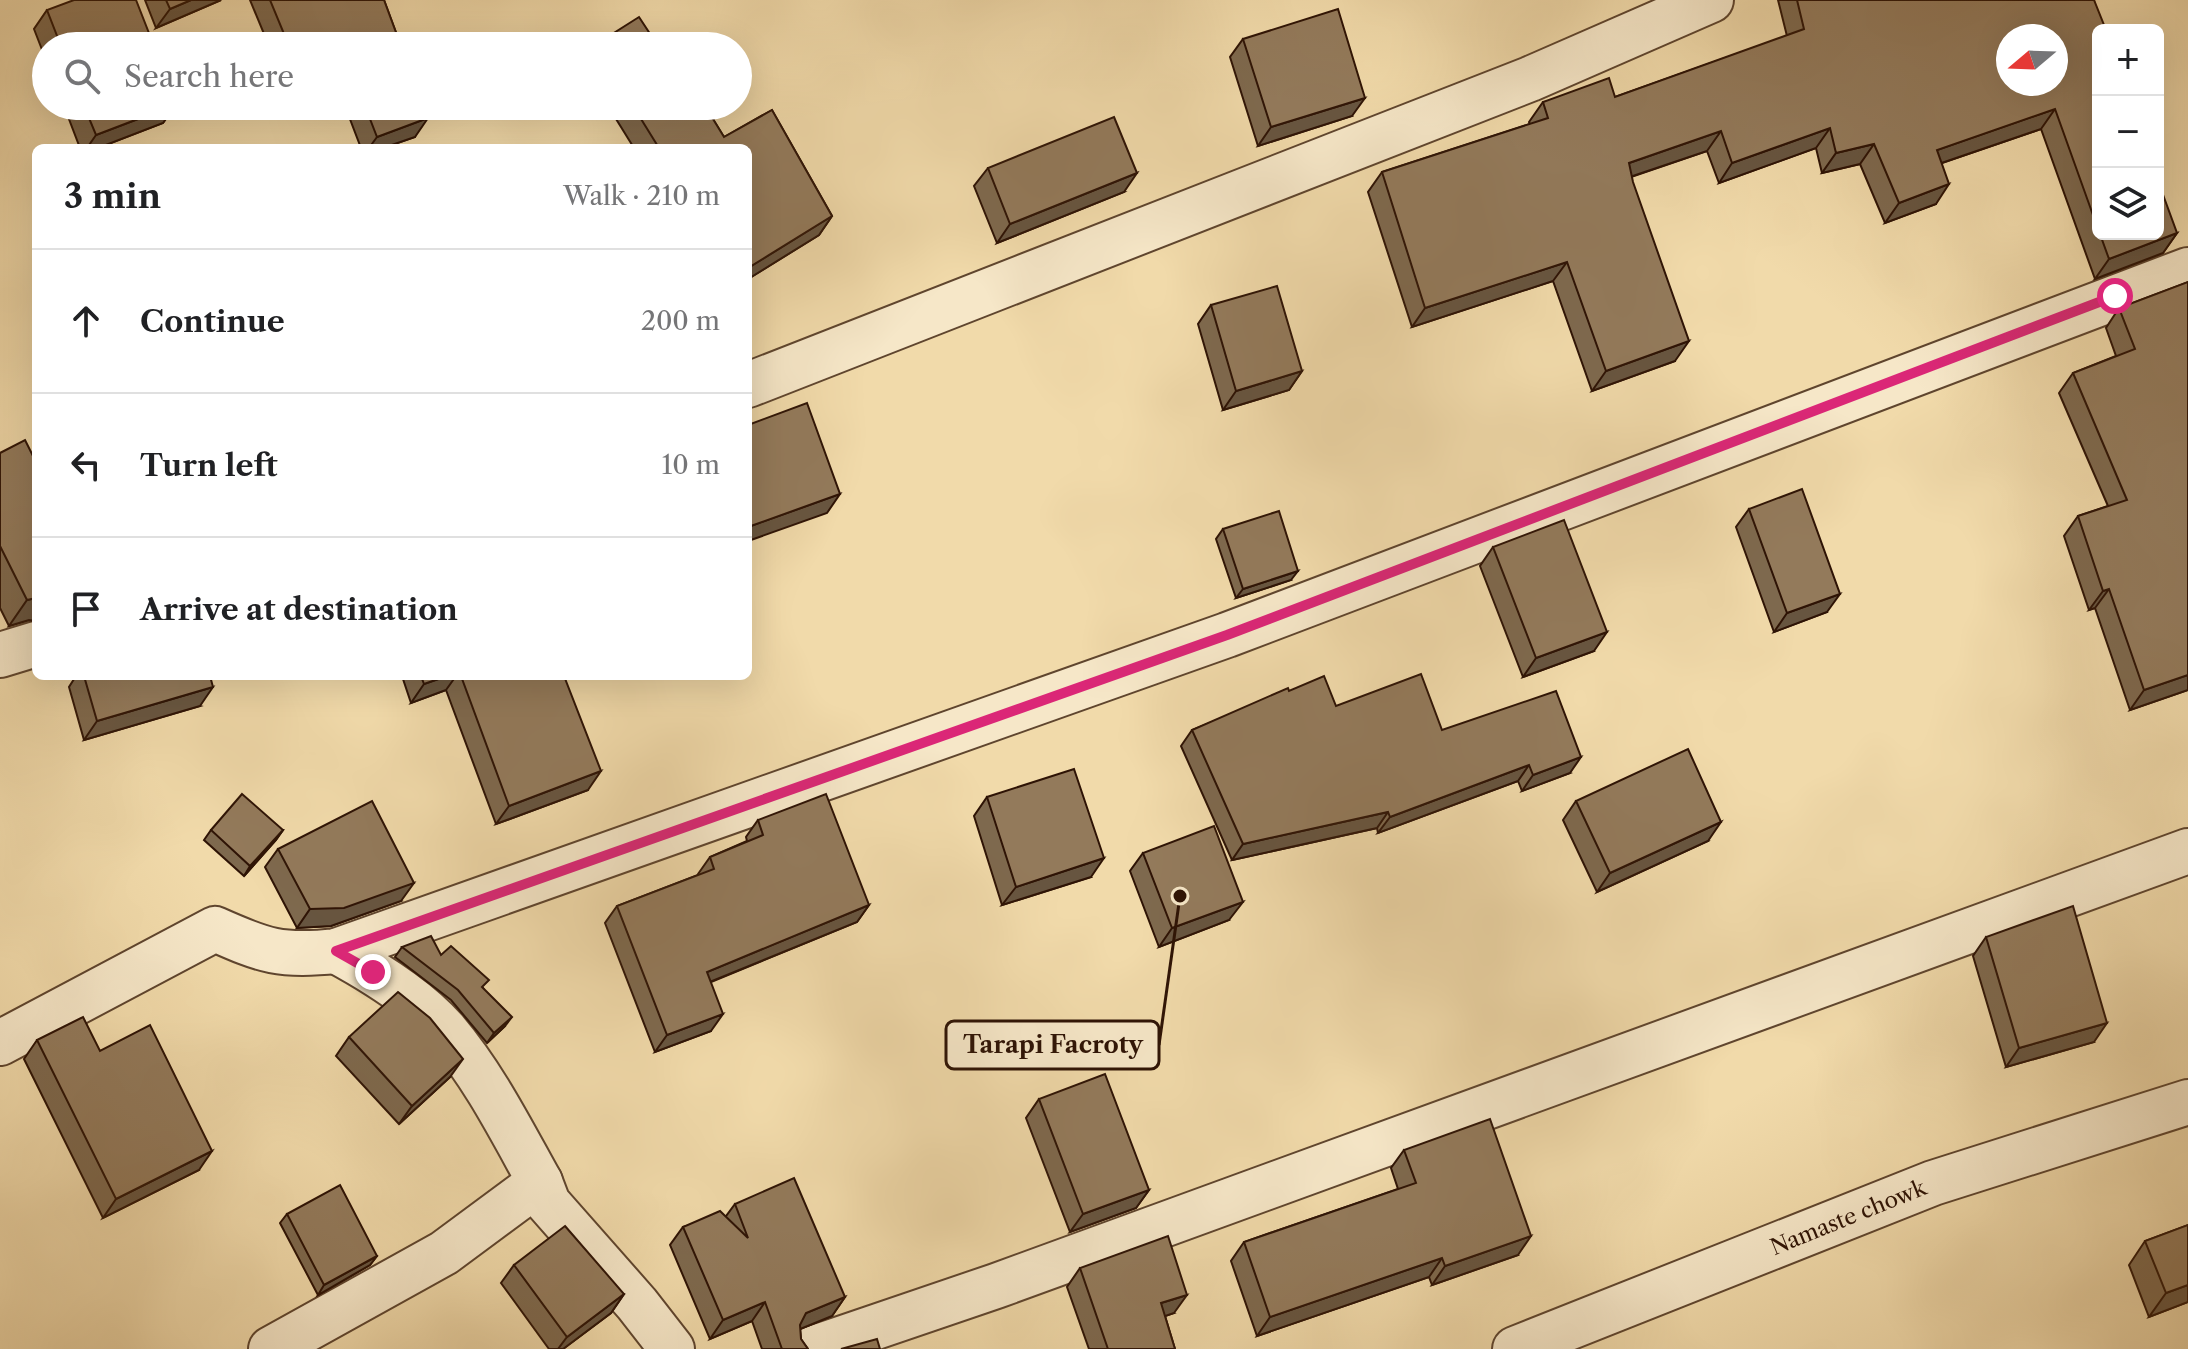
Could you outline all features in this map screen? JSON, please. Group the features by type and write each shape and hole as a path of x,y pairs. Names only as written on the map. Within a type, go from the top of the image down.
{"street":[{"path":"752,383 1530,79 1711,0"},
{"path":"0,1043 215,929 267,952 299,955 336,951 1227,635 2188,270"},
{"path":"0,655 32,645"},
{"path":"811,1349 996,1286 2188,851"},
{"path":"336,951 373,972 444,1029 493,1098 540,1182 548,1203 637,1304 672,1349"},
{"name":"Namaste chowk","path":"1515,1349 1933,1183 2188,1102"},
{"path":"271,1349 444,1253 540,1182"}],"building":[{"path":"74,0 136,0 149,32 56,32 47,10"},
{"path":"166,0 191,0 170,9"},
{"path":"270,0 384,0 396,32 283,32"},
{"path":"1797,0 2094,0 2104,24 2092,24 2092,212 2055,109 1937,150 1949,184 1899,203 1874,144 1836,153 1830,128 1732,163 1721,131 1629,163 1689,341 1606,371 1567,262 1425,308 1382,172 1548,118 1543,102 1609,78 1615,97 1804,29"},
{"path":"1338,9 1365,98 1271,127 1243,39"},
{"path":"639,17 649,32 615,32"},
{"path":"772,110 832,216 752,266 752,144 657,144 642,120 714,120 724,137"},
{"path":"1114,117 1137,173 1010,224 988,168"},
{"path":"90,120 135,120 96,135"},
{"path":"370,120 423,120 377,137"},
{"path":"2164,197 2177,233 2164,238"},
{"path":"2102,240 2159,240 2109,259"},
{"path":"2188,282 2188,675 2144,690 2109,589 2103,591 2078,516 2127,500 2073,373 2135,349 2119,308"},
{"path":"1277,286 1302,371 1236,391 1211,305"},
{"path":"807,403 840,494 752,526 752,424"},
{"path":"25,440 32,454 32,599 27,600 0,546 0,453"},
{"path":"1802,489 1840,594 1787,613 1749,509"},
{"path":"1279,511 1298,571 1243,589 1223,529"},
{"path":"1564,520 1607,632 1536,658 1493,547"},
{"path":"1421,674 1442,730 1556,691 1581,757 1533,775 1529,765 1390,817 1388,812 1243,844 1192,730 1288,688 1289,691 1324,676 1336,706"},
{"path":"85,680 211,680 213,687 97,721"},
{"path":"462,680 566,680 601,771 509,806"},
{"path":"1688,749 1721,822 1610,873 1576,801"},
{"path":"1074,769 1104,858 1016,887 987,797"},
{"path":"242,794 283,830 250,866 211,830"},
{"path":"826,794 869,905 707,972 723,1014 667,1035 617,906 714,869 710,857 763,835 758,820"},
{"path":"372,801 414,883 344,908 310,909 278,849"},
{"path":"1214,826 1243,902 1172,928 1143,853"},
{"path":"2073,906 2107,1023 2019,1048 1986,937"},
{"path":"431,936 441,955 451,946 489,980 482,987 512,1017 494,1033 458,990 402,947"},
{"path":"398,992 430,1018 463,1059 412,1106 349,1037"},
{"path":"83,1017 100,1051 150,1025 212,1151 116,1199 37,1040"},
{"path":"1105,1074 1149,1190 1083,1214 1039,1099"},
{"path":"1490,1119 1531,1236 1445,1266 1442,1258 1270,1317 1244,1242 1416,1183 1404,1150"},
{"path":"794,1178 845,1297 806,1313 800,1325 801,1339 808,1349 782,1349 765,1302 723,1320 683,1227 720,1211 748,1238 735,1204"},
{"path":"340,1185 377,1256 324,1285 287,1214"},
{"path":"2188,1225 2188,1285 2166,1293 2145,1241"},
{"path":"565,1226 624,1294 567,1337 514,1265"},
{"path":"1168,1236 1187,1295 1161,1303 1175,1349 1108,1349 1080,1268"},
{"path":"877,1339 880,1349 841,1349"}],"place":[{"name":"Tarapi Facroty","path":"1180,896"}],"route":[{"path":"373,972 336,951 1227,635 2115,296"}]}
